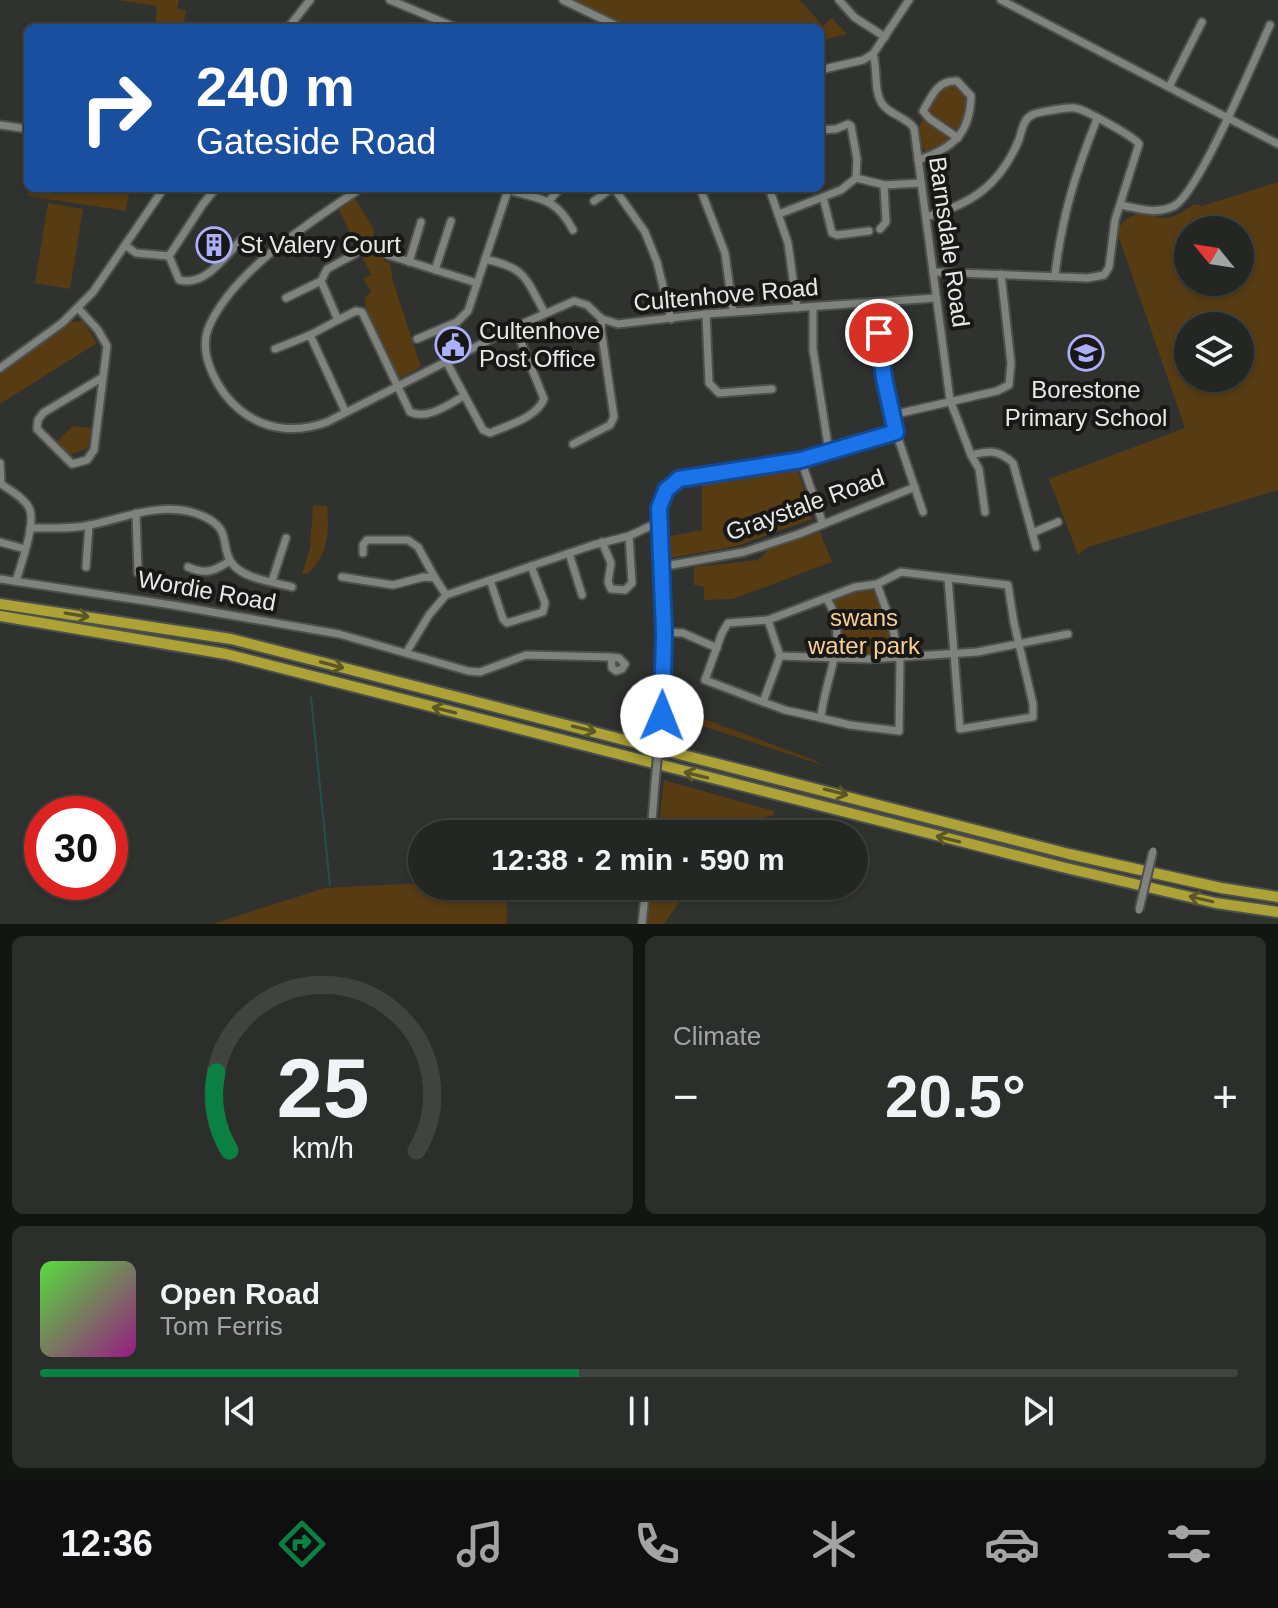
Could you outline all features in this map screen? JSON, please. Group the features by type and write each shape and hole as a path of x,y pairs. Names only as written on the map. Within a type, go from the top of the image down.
{"highway":[{"path":"0,604 231,639 1069,854 1221,888 1278,897"},
{"path":"0,616 226,654 1062,867 1216,903 1278,912"}],"street":[{"path":"291,24 310,0"},
{"path":"390,0 447,24"},
{"path":"563,0 613,24"},
{"path":"839,0 854,17 885,37"},
{"path":"824,69 863,60 873,54 909,0"},
{"path":"1001,0 1278,144"},
{"path":"1169,87 1202,22"},
{"path":"1120,205 1157,212 1179,204 1228,118 1270,25"},
{"name":"Barnsdale Road","path":"873,54 879,96 884,106 912,125 950,400 979,469 985,512"},
{"path":"918,160 940,153 958,138 971,118 971,96 957,81 948,80 941,83 923,111 958,138"},
{"path":"926,217 957,208 988,187 1005,167 1023,124 1032,114 1074,107 1135,138 1139,144 1115,220 1109,267 1104,275 1088,278 933,272"},
{"path":"1055,275 1063,216 1097,119"},
{"path":"0,125 24,128"},
{"path":"779,214 841,190 856,178 857,159 851,126 824,130"},
{"path":"856,178 884,185 921,183"},
{"path":"880,229 886,222 884,185"},
{"path":"0,368 62,323 93,292 162,192"},
{"path":"169,256 213,192"},
{"name":"Cultenhove Road","path":"355,192 263,259 228,297 207,331 207,364 222,391 240,410 261,424 285,429 308,429 574,301 580,302 602,319 618,324 706,314 936,298"},
{"path":"417,339 457,322 468,311 504,192"},
{"path":"516,192 559,207 573,230"},
{"path":"549,201 557,192"},
{"path":"594,201 607,192"},
{"path":"616,192 645,232 657,262 671,319"},
{"path":"702,192 725,253 733,312"},
{"path":"771,192 788,243 797,308"},
{"path":"823,197 832,233 869,231"},
{"path":"435,270 451,221"},
{"path":"409,262 421,222"},
{"path":"169,256 179,280 190,283 201,279 243,238"},
{"path":"125,245 136,253 169,256"},
{"path":"286,298 321,281 327,269 355,254"},
{"path":"388,255 477,283"},
{"path":"485,259 520,270 545,313"},
{"path":"892,415 997,391 1009,385 1011,363 1001,274"},
{"path":"321,281 338,320"},
{"path":"872,303 896,432 923,512"},
{"path":"813,307 813,349 829,452"},
{"path":"78,308 98,330 107,346 94,450 87,460 72,464 37,429 38,420 43,413 103,377"},
{"path":"275,349 356,311 362,312 410,412 419,416 464,396"},
{"path":"706,314 709,383 719,393 772,389"},
{"path":"573,444 610,425 614,417 602,319"},
{"path":"446,361 479,425 490,433 519,420 541,406 544,395 515,327"},
{"path":"310,335 345,411"},
{"path":"652,820 664,632 659,508 666,490 679,479 801,460 896,432"},
{"path":"971,455 992,450 1013,463 1036,547"},
{"path":"801,460 823,524"},
{"path":"0,463 0,484 19,496 30,509 30,528 16,581"},
{"name":"Graystale Road","path":"660,567 744,552 915,487"},
{"path":"30,528 70,528 136,513 184,510 215,524 226,536 230,561 243,573 292,587"},
{"path":"136,513 138,573"},
{"path":"406,653 429,615 446,595 602,542 629,536 659,522"},
{"path":"1032,533 1058,522"},
{"path":"86,567 89,525"},
{"path":"602,542 611,563 608,582 611,589 625,590 632,583 629,536"},
{"path":"272,581 286,538"},
{"path":"363,553 367,540 408,540 418,547 446,595"},
{"path":"0,542 25,549"},
{"path":"569,553 582,595"},
{"path":"87,554 99,556"},
{"path":"188,567 212,573 230,561"},
{"path":"490,580 505,622 543,612 545,603 531,566"},
{"path":"877,584 893,629 898,656 899,731 850,725 785,710 705,680 728,623 768,620 855,587 877,584 901,572 1008,585 1033,704 1033,717 960,729 948,578"},
{"path":"342,577 393,585 424,577 435,578"},
{"name":"Wordie Road","path":"0,579 339,634 468,671 480,672 526,655 611,657"},
{"path":"821,718 838,636 834,609 826,598"},
{"path":"763,702 780,656 768,620"},
{"path":"664,632 683,633 717,648"},
{"path":"780,656 869,659 977,652 1068,634"},
{"path":"1139,910 1153,851"},
{"path":"642,924 645,900"}],"green space":[{"path":"116,0 179,0 177,9 186,10 184,24 155,24 157,6"},
{"path":"574,0 800,0 821,24 620,24"},
{"path":"832,18 847,34 824,40 824,25"},
{"path":"953,83 963,91 968,101 963,122 947,142 927,153 919,136 923,118 944,84"},
{"path":"1278,182 1278,490 1088,547 1078,555 1049,479 1185,428 1117,232 1122,223 1135,215 1145,213 1167,218 1194,204 1202,206"},
{"path":"28,192 129,192 126,211 28,196"},
{"path":"354,197 374,229 373,237 385,255 384,261 390,263 421,367 399,379 366,309 365,297 371,292 363,278 371,275 338,208"},
{"path":"48,203 83,209 70,289 35,283"},
{"path":"83,321 97,343 0,404 0,374 70,322"},
{"path":"73,426 91,428 88,448 67,456 56,442"},
{"path":"797,467 812,519 737,546 671,558 665,537 702,530 702,481"},
{"path":"313,505 327,506 327,535 319,561 307,574 302,574 310,548"},
{"path":"820,532 832,562 733,599 704,600 704,587 694,585 694,567 758,560 772,546"},
{"name":"swans water park","path":"875,586 896,654 836,656 840,637 830,599"},
{"path":"667,656 683,711 822,765 666,714"},
{"path":"664,780 774,811 774,815 754,820 660,820"},
{"path":"408,884 408,900 506,900 507,924 212,924 325,888"},
{"path":"650,900 681,900 664,924 647,924"}],"waterway":[{"path":"311,697 330,885"}],"place":[{"name":"St Valery Court","path":"214,245"},
{"name":"Cultenhove Post Office","path":"453,345"},
{"name":"Borestone Primary School","path":"1086,353"}],"route":[{"path":"662,716 664,632 659,508 666,490 679,479 801,460 896,432 884,378 879,333"}]}
